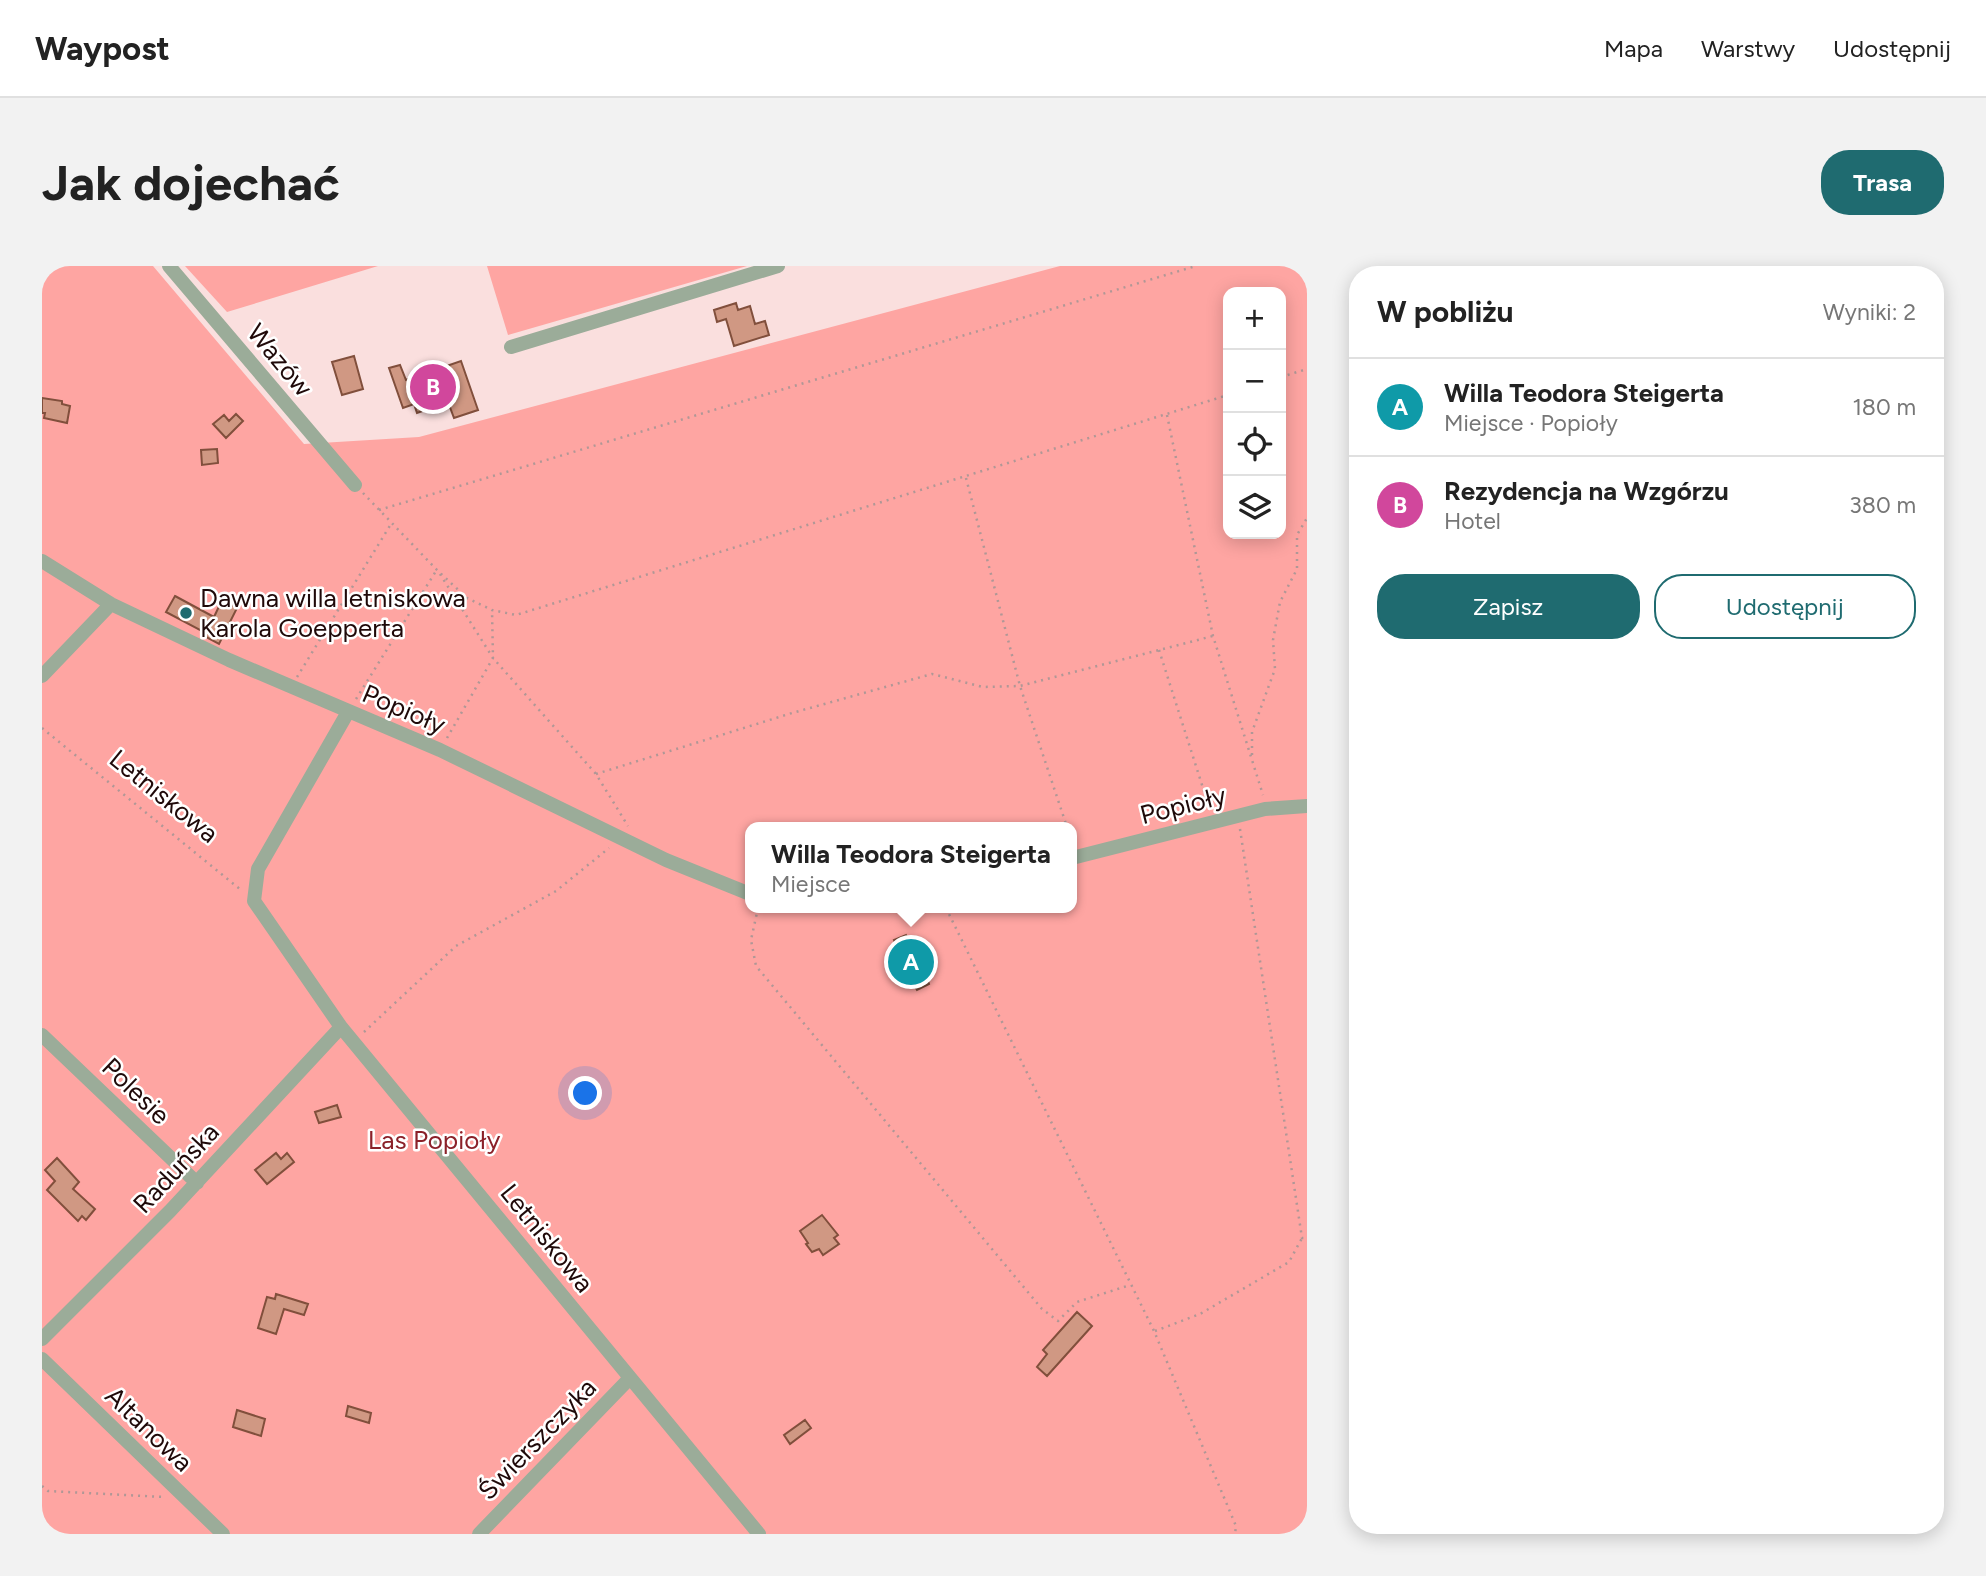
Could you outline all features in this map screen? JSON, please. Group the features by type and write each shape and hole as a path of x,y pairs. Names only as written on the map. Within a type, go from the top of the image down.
{"street":[{"name":"Wazów","path":"169,266 355,485"},
{"path":"511,347 778,266"},
{"name":"Popioły","path":"42,561 111,604 229,660 625,831 666,860 745,892"},
{"path":"42,676 111,604"},
{"path":"254,901 258,869 348,712"},
{"name":"Popioły","path":"1077,857 1265,809 1307,806"},
{"name":"Letniskowa","path":"254,901 341,1027 759,1534"},
{"name":"Raduńska","path":"42,1339 197,1183 341,1027"},
{"name":"Polesie","path":"42,1035 197,1183"},
{"name":"Altanowa","path":"42,1359 223,1534"},
{"name":"Świerszczyka","path":"479,1534 630,1378"}],"path":[{"path":"379,510 1196,266"},
{"path":"1286,375 1307,369"},
{"path":"355,485 467,598 492,610 516,615 1223,397"},
{"path":"1167,415 1213,636 1252,758 1265,809"},
{"path":"966,477 1020,686 1065,822"},
{"path":"1252,758 1252,732 1275,669 1273,640 1280,602 1297,569 1297,534 1307,518"},
{"path":"292,685 391,523"},
{"path":"354,1042 456,946 556,891 625,831 596,774 493,657 437,570"},
{"path":"348,712 437,570"},
{"path":"440,750 493,657 492,610"},
{"path":"596,774 792,713 932,674 983,687 1020,686 1213,636"},
{"path":"1159,650 1213,822"},
{"name":"Letniskowa","path":"42,728 254,901"},
{"path":"1154,1331 1200,1314 1289,1262 1302,1238 1238,816"},
{"path":"757,913 751,940 756,966 1042,1309 1058,1321 1077,1302 1131,1284"},
{"path":"948,913 1154,1331 1236,1525 1235,1534"},
{"path":"1302,1238 1307,1238"},
{"path":"42,1486 48,1490 185,1498"}],"green space":[{"name":"Las Popioły","path":"42,266 153,266 304,444 419,437 1060,266 1307,266 1307,1534 42,1534"},
{"path":"185,266 378,266 227,312"},
{"path":"487,266 747,266 508,335"}],"building":[{"path":"736,303 738,310 750,306 755,324 765,321 769,335 734,346 726,319 717,322 714,310"},
{"path":"354,356 363,389 342,395 332,362"},
{"path":"461,361 478,410 454,418 448,402 417,413 414,404 403,408 389,368 400,365 406,380"},
{"path":"42,398 62,401 62,404 70,406 67,423 44,418"},
{"path":"236,414 243,421 226,438 213,424 224,415 229,421"},
{"path":"217,449 218,463 202,465 201,450"},
{"path":"175,596 214,617 222,600 237,608 219,644 204,636 206,633 166,612"},
{"path":"906,935 908,940 914,937 932,976 927,978 929,984 917,990 914,984 909,987 891,948 896,945 894,940"},
{"path":"337,1105 341,1117 319,1123 315,1112"},
{"path":"276,1153 281,1159 287,1153 294,1162 267,1184 255,1170"},
{"path":"57,1158 79,1182 73,1189 95,1209 86,1220 82,1216 78,1221 47,1190 55,1181 45,1170"},
{"path":"822,1215 838,1235 834,1238 839,1244 823,1255 819,1249 812,1252 800,1231"},
{"path":"276,1294 308,1304 304,1315 284,1309 276,1334 258,1328 267,1297 275,1299"},
{"path":"1077,1312 1092,1326 1047,1376 1037,1367 1047,1354 1043,1350"},
{"path":"348,1406 371,1413 369,1423 346,1416"},
{"path":"237,1410 265,1419 261,1436 233,1427"},
{"path":"805,1420 811,1428 790,1444 784,1435"}],"place":[{"name":"Rezydencja na Wzgórzu","path":"433,387"},
{"name":"Dawna willa letniskowa Karola Goepperta","path":"186,613"},
{"name":"Willa Teodora Steigerta","path":"911,962"}]}
